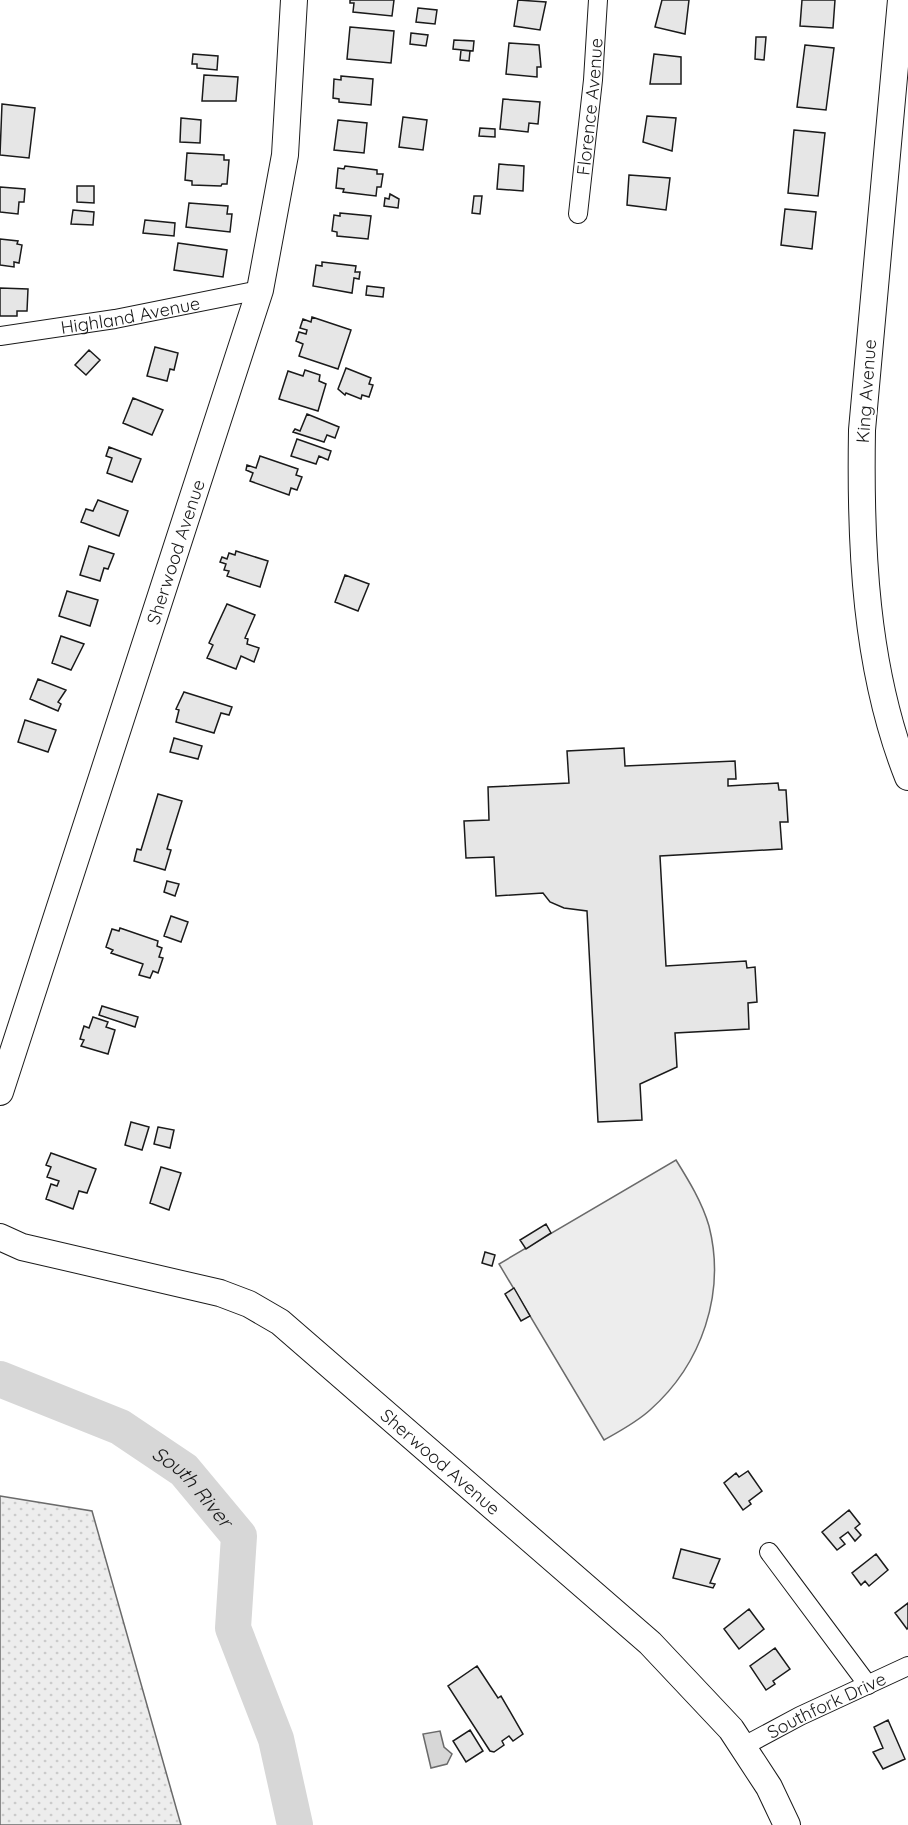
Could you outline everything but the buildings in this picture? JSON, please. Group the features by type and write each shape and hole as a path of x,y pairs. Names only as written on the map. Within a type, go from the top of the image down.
{"street":[{"name":"Sherwood Avenue","path":"0,1092 260,290 285,155 294,0"},
{"name":"Florence Avenue","path":"578,214 598,0"},
{"name":"King Avenue","path":"901,0 862,430 861,502 865,571 879,677 908,777"},
{"name":"Highland Avenue","path":"0,336 115,319 260,290"},
{"name":"Sherwood Avenue","path":"0,1237 22,1247 220,1293 249,1304 280,1322 650,1643 697,1690 744,1746 769,1787 787,1825"},
{"path":"769,1552 868,1685"},
{"name":"Southfork Drive","path":"744,1746 908,1666"}],"shaded area":[{"path":"676,1160 703,1209 709,1226 713,1251 712,1302 696,1349 684,1371 668,1392 640,1418 604,1440 499,1264"},
{"path":"0,1496 92,1511 181,1825 0,1825"},
{"path":"440,1731 444,1747 452,1754 447,1764 431,1768 423,1734"}],"waterway":[{"name":"South River","path":"0,1379 120,1427 184,1470 239,1536 233,1628 276,1739 295,1825"}]}
